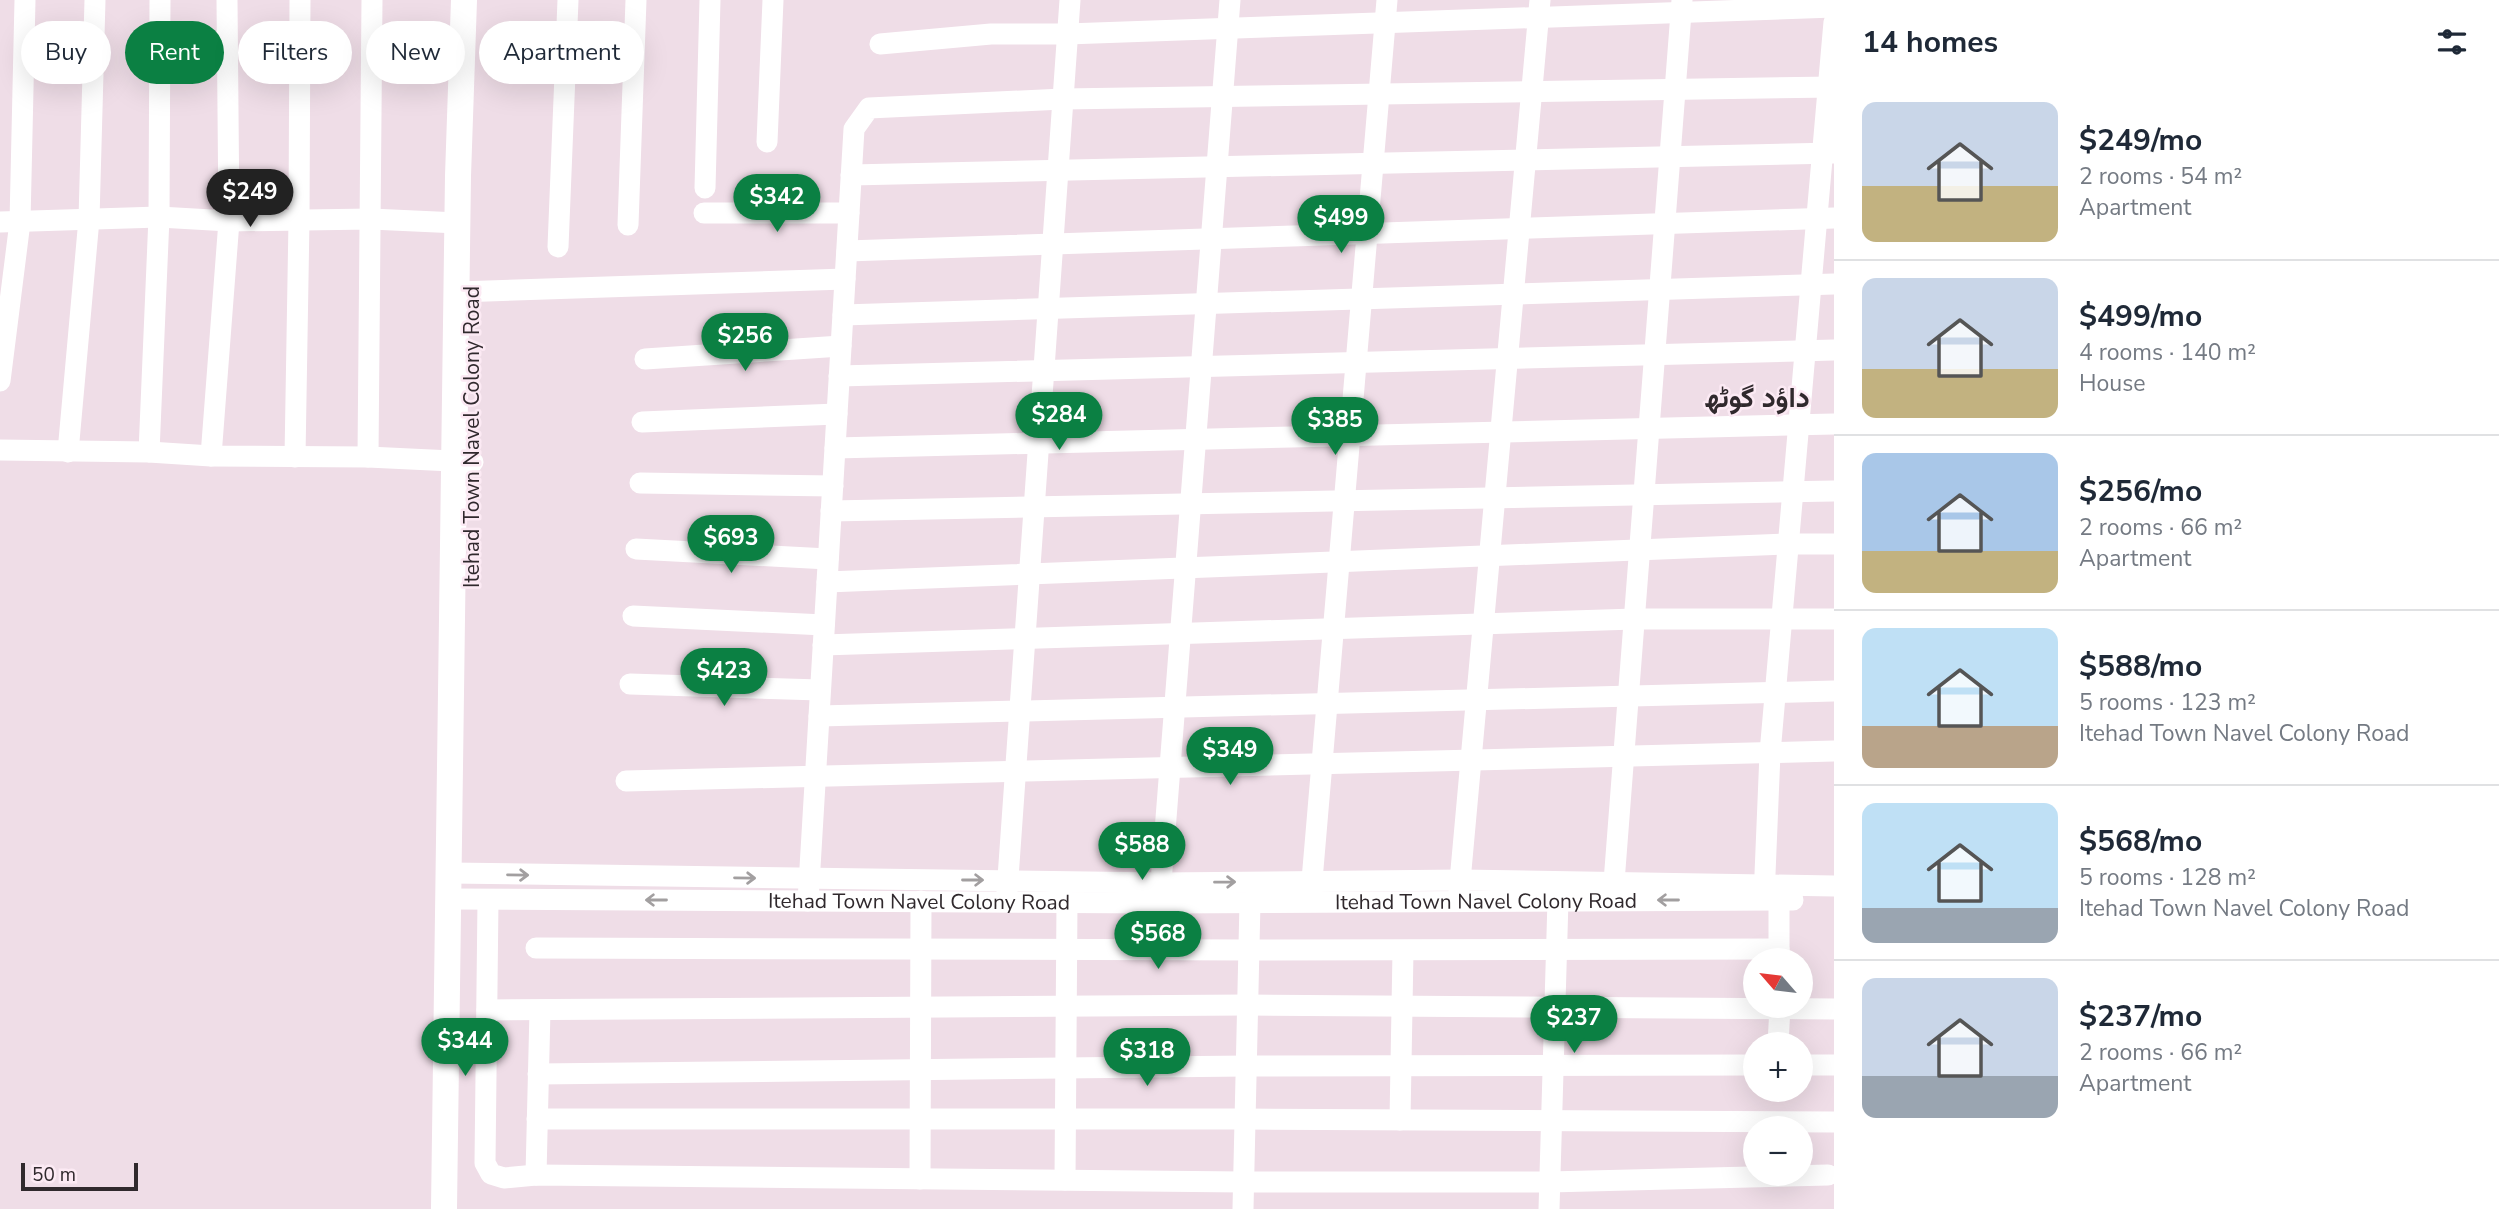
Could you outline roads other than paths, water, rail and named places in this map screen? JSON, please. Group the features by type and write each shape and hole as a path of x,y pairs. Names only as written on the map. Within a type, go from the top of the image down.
{"main road":[{"name":"Itehad Town Navel Colony Road","path":"464,0 458,223 465,292"},
{"name":"Itehad Town Navel Colony Road","path":"463,1209 465,292 477,0"},
{"name":"Itehad Town Navel Colony Road","path":"444,1209 464,889"}],"street":[{"path":"0,381 25,0"},
{"path":"68,452 89,219 95,0"},
{"path":"149,452 159,217 160,0"},
{"path":"211,456 229,221 227,0"},
{"path":"295,457 300,0"},
{"path":"368,457 372,0"},
{"path":"558,247 568,0"},
{"path":"628,225 636,0"},
{"path":"705,188 710,0"},
{"path":"767,142 774,0"},
{"path":"1007,891 1070,0"},
{"path":"1161,893 1230,0"},
{"path":"1311,891 1387,0"},
{"path":"1614,892 1681,6"},
{"path":"880,44 990,34 1067,34 1385,23 1539,9 1834,7"},
{"path":"1460,890 1539,9"},
{"path":"1778,948 1769,895 1770,753 1811,284 1825,218 1834,22"},
{"path":"808,901 854,129 869,108 1063,99 1831,87"},
{"path":"852,175 1828,153"},
{"path":"704,213 849,213"},
{"path":"10,222 159,217 229,221 371,219 458,223"},
{"path":"847,251 1825,218"},
{"path":"465,292 845,279"},
{"path":"843,315 1834,284"},
{"path":"645,359 841,346"},
{"path":"839,376 1834,350"},
{"path":"642,422 837,414"},
{"path":"835,448 1834,424"},
{"path":"0,450 464,461"},
{"path":"640,483 833,486"},
{"path":"831,511 1834,491"},
{"path":"827,582 1834,544"},
{"path":"636,549 828,559"},
{"path":"633,616 824,635 1025,639 1635,619 1834,619"},
{"path":"630,684 820,690"},
{"path":"819,716 1834,691"},
{"path":"626,782 1834,751"},
{"name":"Itehad Town Navel Colony Road","path":"464,889 809,878 1007,891 1161,893 1460,890 1769,895 1834,900"},
{"name":"Itehad Town Navel Colony Road","path":"1769,895 1834,886"},
{"path":"464,889 487,1010 485,1163 491,1174 504,1178 536,1175 1243,1182 1549,1182 1828,1175"},
{"name":"Itehad Town Navel Colony Road","path":"464,889 808,901 921,901 1007,891 1067,902 1161,893 1250,902 1311,891"},
{"name":"Itehad Town Navel Colony Road","path":"1460,890 1558,900 1614,892"},
{"path":"1549,1209 1558,900"},
{"path":"920,1179 921,901"},
{"path":"1065,1180 1067,902"},
{"path":"1243,1209 1250,902"},
{"path":"536,948 1556,951 1743,954"},
{"path":"1400,1120 1402,951"},
{"path":"487,1010 1247,1005 1743,1008"},
{"path":"1813,1009 1834,1009"},
{"path":"536,1175 540,1010"},
{"path":"538,1074 1246,1066 1743,1065"},
{"path":"1813,1065 1834,1065"},
{"path":"537,1119 1834,1122"}],"district":[{"name":"داؤد گوٹھ","path":"1757,398"}]}
